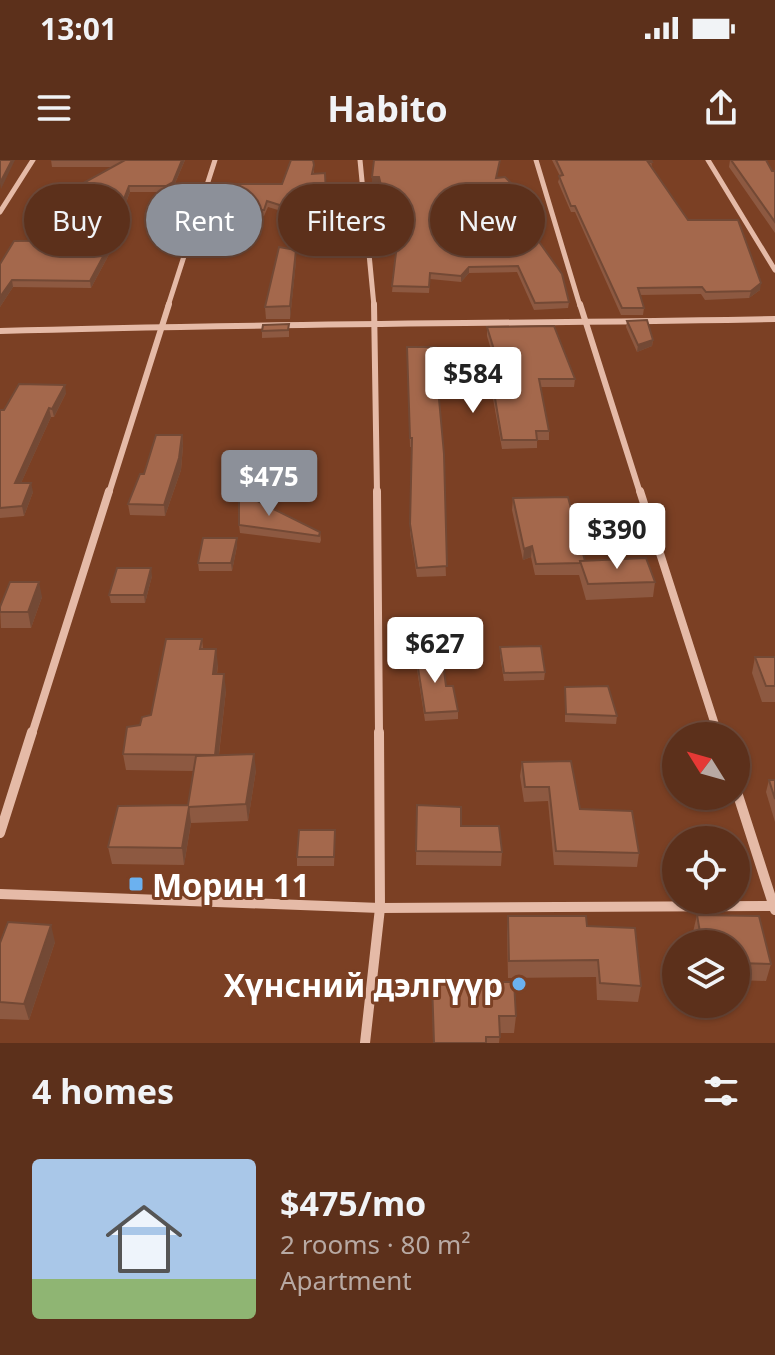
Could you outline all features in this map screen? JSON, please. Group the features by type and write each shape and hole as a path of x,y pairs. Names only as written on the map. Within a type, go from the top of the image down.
{"street":[{"path":"0,212 33,160"},
{"path":"0,833 215,160"},
{"path":"360,160 376,326 380,908 365,1043"},
{"path":"536,160 714,722"},
{"path":"708,160 775,270"},
{"path":"0,331 162,326 376,326 775,319"},
{"path":"0,894 380,908 775,907 743,810"}],"building":[{"path":"0,160 12,160 0,183"},
{"path":"125,160 182,160 170,184 81,184"},
{"path":"291,160 313,160 312,174 325,173 326,184 282,184"},
{"path":"374,160 500,160 496,178 505,177 512,184 430,184 430,256 545,256 545,250 562,274 569,302 535,303 518,266 469,267 461,276 430,273 429,287 392,286 396,256 414,256 414,184 381,184 379,177 372,177"},
{"path":"556,160 651,160 648,162 688,220 738,220 761,283 751,291 706,292 702,287 638,288 644,308 622,308 575,206 571,206"},
{"path":"731,160 766,160 775,171 775,222"},
{"path":"262,184 278,184 278,204 267,201 264,210 262,210"},
{"path":"14,241 24,241 24,256 103,256 90,281 12,280 0,297 0,264"},
{"path":"278,251 278,256 295,256 290,306 265,307"},
{"path":"647,320 653,340 638,345 627,321"},
{"path":"289,324 288,330 262,331 263,325"},
{"path":"554,326 575,379 539,379 549,431 536,431 537,440 502,440 491,374 437,377 444,454 447,566 417,568 410,524 412,438 407,347 436,347 437,354 495,353 487,327"},
{"path":"19,384 65,385 52,409 49,408 15,483 31,483 22,506 0,508 0,410 4,410"},
{"path":"156,435 182,435 179,458 164,505 128,504 140,474 144,474"},
{"path":"239,492 320,532 319,536 239,525"},
{"path":"568,497 585,561 536,564 532,546 524,549 513,498"},
{"path":"203,538 237,538 231,563 198,563"},
{"path":"646,558 655,582 588,584 580,561"},
{"path":"117,568 151,568 144,595 109,595"},
{"path":"10,582 39,582 28,612 0,612"},
{"path":"166,639 202,639 200,649 216,649 213,674 224,674 215,755 123,754 127,727 140,725 142,717 151,715"},
{"path":"541,646 545,672 504,673 500,647"},
{"path":"416,655 442,655 446,686 453,686 458,711 425,713"},
{"path":"755,657 775,657 775,686 766,686"},
{"path":"608,686 617,716 566,714 565,687"},
{"path":"254,754 246,804 189,807 182,848 108,847 118,806 188,805 196,756"},
{"path":"571,761 580,809 632,811 639,853 556,851 549,787 525,787 522,762"},
{"path":"769,780 775,780 775,799"},
{"path":"417,805 461,807 461,826 499,826 502,852 416,851"},
{"path":"299,830 335,830 334,857 297,857"},
{"path":"697,915 759,916 771,964 750,963 750,930 700,930"},
{"path":"508,916 586,916 587,926 635,928 641,986 600,983 598,960 509,961"},
{"path":"8,922 51,925 24,1004 0,1002 0,943"},
{"path":"432,982 514,982 516,1016 499,1016 500,1037 486,1037 486,1043 434,1043"}],"place":[{"name":"Морин 11","path":"136,884"},
{"name":"Хүнсний дэлгүүр","path":"519,984"}]}
